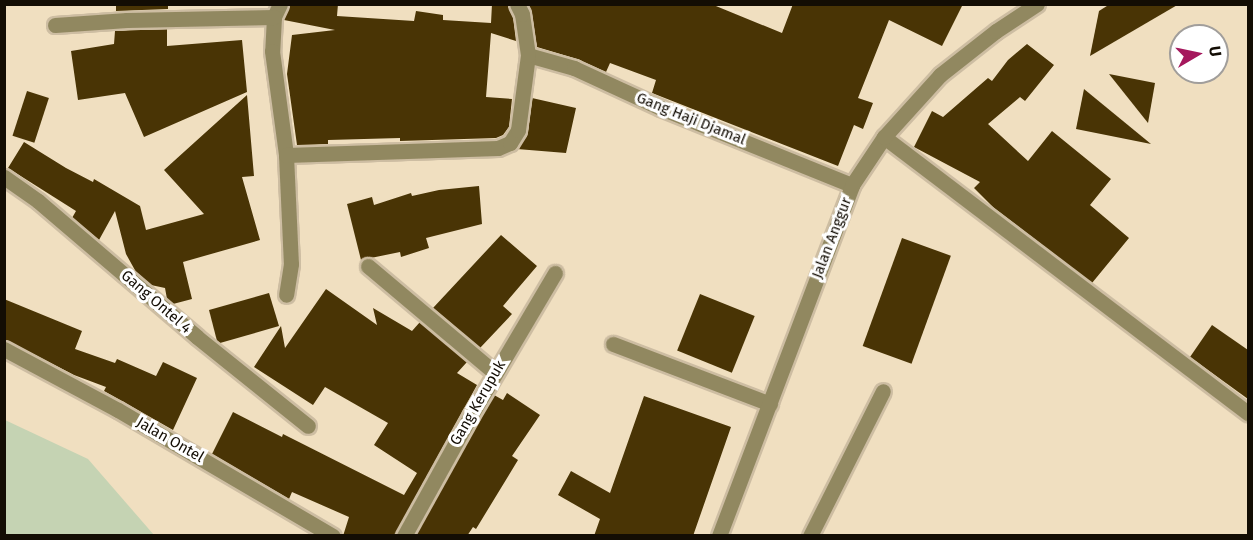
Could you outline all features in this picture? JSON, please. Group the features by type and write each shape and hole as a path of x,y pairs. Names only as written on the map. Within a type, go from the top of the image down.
{"street":[{"path":"286,155 505,146 515,138 518,130 528,55 524,24 517,4"},
{"name":"Jalan Anggur","path":"719,536 852,185 884,137 940,75 1037,4"},
{"path":"55,25 277,11 272,51 286,155 291,264 286,295"},
{"name":"Gang Haji Djamal","path":"528,55 574,68 661,108 852,185"},
{"path":"884,137 1248,413"},
{"name":"Gang Ontel 4","path":"4,177 38,201 197,336 308,426"},
{"path":"368,266 495,373"},
{"name":"Gang Kerupuk","path":"404,536 495,373 555,273"},
{"path":"613,344 770,404"},
{"name":"Jalan Ontel","path":"4,349 118,410 333,536"},
{"path":"810,536 883,391"}],"green space":[{"path":"5,420 88,459 154,535 5,535"}],"building":[{"path":"116,4 168,4 168,9 116,11"},
{"path":"290,4 338,4 337,16 414,21 416,11 443,15 443,20 491,23 492,4 507,4 513,17 516,41 491,33 486,97 512,99 509,127 503,135 496,138 400,141 400,138 328,140 328,144 297,145 287,74 292,35 335,30 284,20"},
{"path":"528,4 711,4 782,33 793,4 963,4 942,46 889,20 858,98 873,103 863,129 854,125 838,166 652,93 656,80 610,63 606,72 577,59 537,47"},
{"path":"1110,4 1179,4 1090,56 1099,11"},
{"path":"167,29 167,46 242,40 247,92 144,137 125,93 78,100 71,51 114,44 115,31"},
{"path":"1027,44 1054,65 1025,101 1020,97 988,124 1028,161 1052,131 1111,179 1090,205 1129,238 1092,283 994,208 974,188 980,182 914,147 932,111 943,117 988,78 992,81 1008,60"},
{"path":"1109,74 1155,83 1148,123"},
{"path":"1084,89 1151,144 1076,129"},
{"path":"27,91 49,98 34,143 12,136"},
{"path":"247,95 254,176 242,177 260,240 183,262 192,299 173,304 167,299 165,288 151,285 136,272 126,254 115,211 99,240 72,218 76,211 8,168 24,142 66,168 93,182 94,179 140,206 146,230 204,214 164,170"},
{"path":"532,98 576,108 566,153 517,149 528,132"},
{"path":"479,186 482,224 426,238 429,248 401,257 400,252 361,260 347,204 372,197 374,205 411,193 412,196 439,190"},
{"path":"501,235 537,266 503,306 512,314 480,348 433,308"},
{"path":"902,238 951,256 912,364 863,346"},
{"path":"326,289 377,325 373,308 412,331 420,322 467,362 457,373 477,385 394,536 343,536 349,517 292,492 289,499 212,454 233,412 282,437 283,434 404,495 417,473 374,445 388,423 325,387 313,405 254,367 281,326 285,348"},
{"path":"269,293 279,326 220,343 217,341 209,310"},
{"path":"700,294 755,316 732,373 677,351"},
{"path":"4,299 82,331 75,349 115,363 117,359 156,376 163,362 197,378 173,430 104,391 106,387 74,375 4,339"},
{"path":"1212,325 1248,350 1248,399 1190,357"},
{"path":"507,393 540,415 512,456 518,460 476,529 473,527 467,536 415,536 494,395 503,400"},
{"path":"644,396 731,427 693,536 594,536 600,519 558,495 571,471 610,493"}]}
